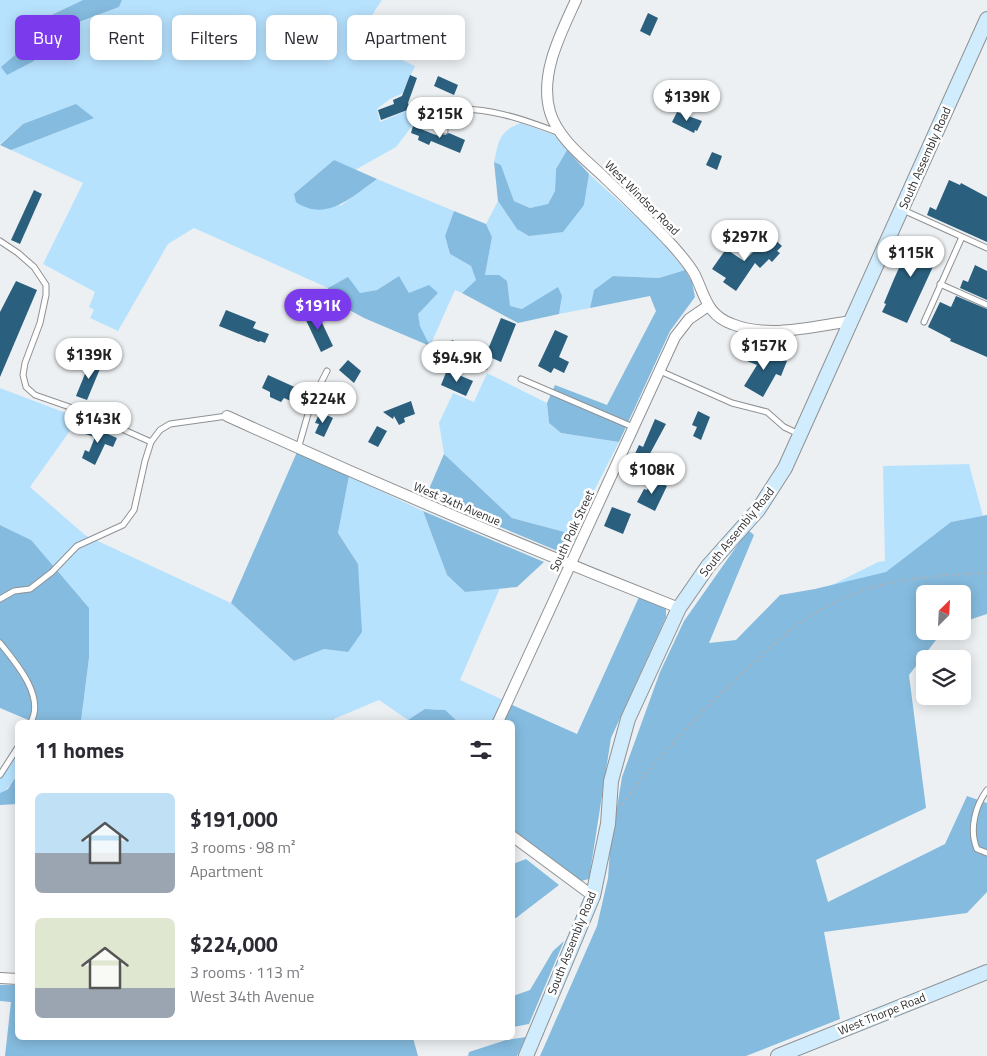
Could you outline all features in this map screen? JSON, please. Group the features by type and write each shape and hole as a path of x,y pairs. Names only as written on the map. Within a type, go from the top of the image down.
{"street":[{"name":"West Windsor Road","path":"576,0 551,62 548,85 550,112 560,133 574,149 658,229 682,257 695,275 701,294 708,306 718,317 731,324 760,330 852,322"},
{"name":"South Assembly Road","path":"526,1056 592,896 608,824 611,781 628,719 679,608 708,566 758,510 779,480 852,322 987,19"},
{"name":"South Polk Street","path":"499,720 675,337 688,319 708,306"},
{"name":"West 34th Avenue","path":"227,416 298,449 570,565 679,608"},
{"path":"515,838 592,896"},
{"name":"West Thorpe Road","path":"778,1056 987,972"},
{"path":"0,978 15,979"}],"lane":[{"path":"445,131 448,110 462,108 484,110 560,133"},
{"path":"902,210 987,248"},
{"path":"924,322 962,237"},
{"path":"0,241 34,267 46,285 46,295 40,322 24,369 26,388 35,395 84,412 151,442"},
{"path":"940,284 987,305"},
{"path":"298,449 312,400 328,371"},
{"path":"660,372 732,403 767,412 784,427 801,435"},
{"path":"521,379 633,427"},
{"path":"0,599 14,591 30,590 52,572 77,546 123,525 134,510 144,461 151,442 160,430 170,424 227,416"},
{"path":"0,643 15,662 30,687 36,714 32,720"},
{"path":"0,775 15,752"},
{"path":"987,790 980,799 976,811 974,841 977,849 987,853"}],"path":[{"path":"622,806 642,779 712,701 783,634 808,617 865,590 898,580 931,575 987,573"}],"shaded area":[{"path":"0,0 83,0 51,15 15,15 15,55 1,67 35,60 80,60 80,22 90,18 90,60 162,60 162,15 98,15 119,7 122,0 382,0 372,15 347,15 347,60 402,60 415,66 403,93 390,99 377,109 380,122 411,109 423,112 396,147 355,170 333,160 340,206 377,179 454,211 445,236 450,254 471,266 476,280 462,293 455,290 430,346 420,326 417,313 438,293 409,293 399,276 377,290 360,293 348,278 328,288 194,228 168,244 118,331 90,318 94,310 89,307 95,292 43,264 83,183 11,150 93,118 23,124 0,144"},
{"path":"83,0 122,0 119,7 98,15 90,15 90,18 80,22 80,15 51,15"},
{"path":"15,55 15,60 35,60 7,75 1,67"},
{"path":"76,104 94,118 11,150 0,145 23,124"},
{"path":"521,123 554,135 567,150 556,169 555,191 548,204 530,208 514,201 501,165 494,162 501,137 508,129"},
{"path":"567,150 589,174 584,205 563,232 529,236 517,229 498,201 494,162 501,165 514,201 530,208 548,204 555,191 556,169"},
{"path":"334,160 377,179 339,205 318,210 307,208 296,202 294,194"},
{"path":"589,174 654,233 685,270 659,278 613,276 594,290 590,308 559,314 562,296 522,309 509,306 485,275 492,237 486,224 498,201 517,229 584,205"},
{"path":"454,211 486,224 492,237 485,275 499,275 507,281 510,306 522,309 558,287 562,296 559,314 518,323 462,293 476,280 471,266 450,254 445,236"},
{"path":"685,270 692,282 695,297 670,331 619,442 561,433 549,423 547,403 555,385 607,405 656,311 650,296 590,308 594,290 613,276 659,278"},
{"path":"399,276 409,293 429,285 438,293 418,314 420,326 430,346 364,318 333,301 328,288 348,277 360,293 377,290"},
{"path":"487,373 547,403 549,423 561,433 619,442 572,534 512,518 444,454 439,423 453,393 474,402"},
{"path":"0,388 79,418 30,487 85,535 231,603 294,661 324,649 348,652 358,564 338,533 349,476 423,511 447,575 465,592 500,588 460,680 503,700 494,720 456,720 445,712 434,709 422,712 408,720 379,700 334,720 81,720 89,658 31,540 0,525"},
{"path":"297,452 349,476 338,533 358,564 362,632 348,652 324,649 294,661 231,603"},
{"path":"444,454 512,518 572,534 560,552 426,496"},
{"path":"969,464 983,516 951,522 961,585 916,585 916,595 762,620 878,562 885,561 883,466"},
{"path":"423,511 544,562 517,587 465,592 447,575"},
{"path":"987,515 987,614 971,619 971,585 916,585 916,640 936,640 928,650 916,650 916,666 909,675 926,808 816,860 828,902 945,844 967,796 987,803 987,892 967,913 824,932 840,1019 746,1056 540,1056 597,926 608,878 610,850 622,777 660,672 684,621 748,530 754,535 709,643 736,640 780,595 815,589 886,572 951,522"},
{"path":"0,525 31,540 89,608 89,658 81,720 28,720 0,708"},
{"path":"639,597 666,608 666,617 611,738 589,879 581,881 515,832 515,720 503,720 510,704 577,734"},
{"path":"425,709 445,710 456,720 408,720"},
{"path":"15,756 15,776 13,781 0,793 0,777 10,766"},
{"path":"15,778 15,804 0,805 0,793 8,789"},
{"path":"526,859 559,885 516,918 515,918 515,863"},
{"path":"564,941 529,1024 515,1027 515,995 530,990 553,951"},
{"path":"0,985 15,985 15,1040 414,1040 418,1056 5,1056 11,1002 0,1001"},
{"path":"526,1037 517,1056 468,1056 469,1052"}],"building":[{"path":"648,13 658,18 650,36 640,31"},
{"path":"410,75 417,78 408,103 410,109 381,120 378,110 394,104 393,100 402,96"},
{"path":"438,76 458,85 454,95 434,86"},
{"path":"677,112 702,121 697,131 695,130 694,133 672,122"},
{"path":"413,126 441,137 442,134 449,133 465,140 460,153 431,141 429,145 418,140 419,136 411,133"},
{"path":"712,152 722,156 717,170 706,165"},
{"path":"949,180 960,185 961,183 987,197 987,242 927,215 930,207 936,210"},
{"path":"34,190 42,194 20,244 11,240"},
{"path":"916,236 942,247 907,323 882,312 886,304 884,303 911,241 914,242"},
{"path":"772,237 782,246 777,251 780,253 772,262 769,259 760,268 755,263 736,291 723,282 726,278 712,269 726,249 744,261 756,249 753,246 760,239 765,244"},
{"path":"975,265 987,271 987,300 960,288 963,280 968,282"},
{"path":"16,281 37,290 0,377 0,312"},
{"path":"956,296 987,309 987,357 950,341 951,339 928,327 940,302 951,307"},
{"path":"226,310 256,322 253,328 269,334 265,343 219,326"},
{"path":"316,310 333,346 321,352 304,316"},
{"path":"501,318 516,324 501,362 492,358 487,370 447,350 452,340 482,355 486,345 489,347"},
{"path":"555,330 568,336 559,357 569,362 564,373 554,368 551,373 538,366"},
{"path":"752,349 762,353 763,351 787,361 781,376 776,374 763,397 744,386 757,365 747,361"},
{"path":"91,359 102,364 87,400 76,396"},
{"path":"348,360 361,371 354,383 339,370"},
{"path":"447,370 473,381 466,396 441,385"},
{"path":"268,375 299,389 293,402 284,398 281,402 270,397 270,392 262,388"},
{"path":"322,392 333,397 328,408 317,403"},
{"path":"411,401 415,414 404,418 405,422 399,425 394,416 393,419 383,412"},
{"path":"698,411 710,417 701,440 693,436 697,427 692,425"},
{"path":"320,412 333,418 324,437 315,433 319,424 315,423"},
{"path":"655,419 666,424 646,461 634,456 639,445 643,447"},
{"path":"89,426 117,438 113,447 105,444 95,465 82,458 85,450 89,452 95,437 85,434"},
{"path":"377,426 387,431 378,447 368,442"},
{"path":"661,461 678,470 673,480 653,478"},
{"path":"652,479 667,486 655,511 637,502 644,489 647,490"},
{"path":"612,507 631,514 623,534 604,526"}]}
